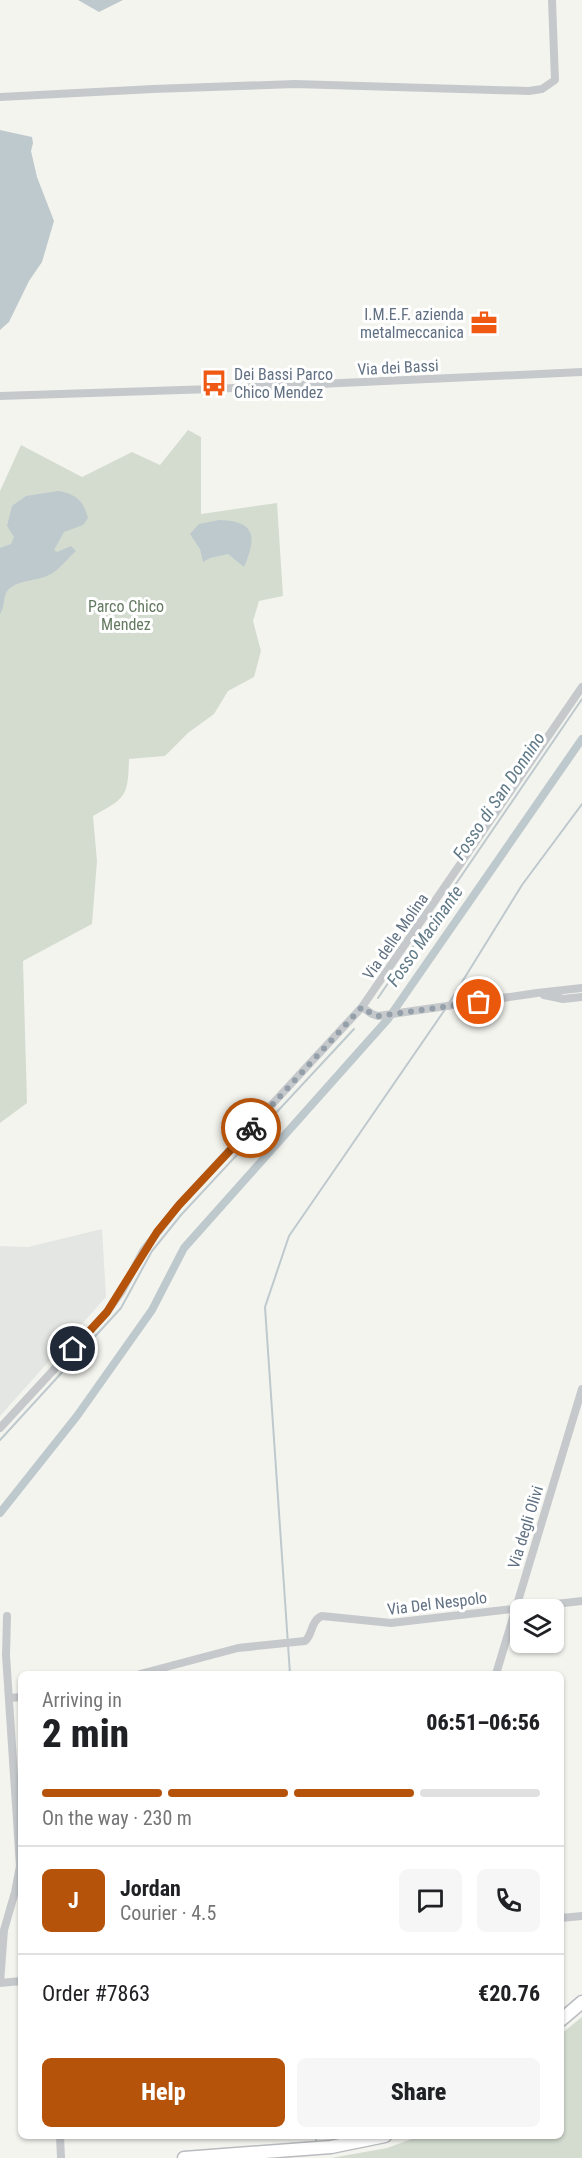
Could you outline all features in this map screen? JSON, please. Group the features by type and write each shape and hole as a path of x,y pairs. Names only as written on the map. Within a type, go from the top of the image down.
{"main road":[{"path":"564,2017 581,2003"},
{"path":"184,2158 331,2147 370,2139"}],"street":[{"path":"0,98 295,84 529,91 542,89 555,80 552,0"},
{"name":"Via dei Bassi","path":"0,396 582,372"},
{"name":"Via delle Molina","path":"0,1428 107,1312 122,1291 143,1251 179,1205 362,1007 582,687"},
{"path":"362,1007 372,1014 386,1015 582,988"},
{"path":"537,993 563,999 582,997"},
{"name":"Via degli Olivi","path":"517,1599 582,1389"},
{"name":"Via Del Nespolo","path":"564,1603 582,1601"},
{"name":"Via Del Nespolo","path":"151,1671 238,1648 302,1641 308,1638 316,1619 322,1616 386,1623 510,1608"},
{"path":"7,1616 6,1655 18,1840"},
{"name":"Via degli Olivi","path":"497,1671 510,1623"},
{"path":"9,1698 18,1697"},
{"path":"18,1879 3,1937 0,1983 18,1980"},
{"path":"564,1918 582,1916"},
{"path":"60,2139 61,2158"}],"shaded area":[{"path":"78,0 123,0 99,12"},
{"path":"0,130 32,137 31,151 37,177 54,221 42,262 29,281 9,322 0,330"},
{"path":"58,491 78,499 88,518 83,525 64,532 54,550 57,552 71,546 76,551 51,574 10,588 6,593 0,614 0,548 11,544 14,537 7,526 12,506 26,496"},
{"path":"219,520 231,521 247,527 252,539 244,567 228,554 203,562 200,549 190,534 199,524"},
{"path":"102,1229 106,1297 0,1416 0,1246 28,1247"}],"green space":[{"name":"Parco Chico Mendez","path":"188,430 201,437 201,514 277,503 283,596 259,601 253,621 261,651 254,677 228,691 214,714 188,733 165,756 129,759 128,781 123,795 112,805 93,816 97,861 92,924 23,961 27,1103 0,1123 0,491 21,445 82,477 132,452 160,465"},
{"path":"582,2017 582,2158 331,2158 387,2148 412,2139 564,2139 564,2032"}],"waterway":[{"name":"Fosso di San Donnino","path":"378,998 582,699"},
{"name":"Fosso Macinante","path":"0,1513 77,1416 152,1310 184,1248 388,1019 582,739"},
{"path":"449,1003 522,885 582,804"},
{"path":"290,1671 265,1307 289,1236 446,1008"},
{"name":"Fosso di San Donnino","path":"0,1440 121,1308 152,1251 181,1215 354,1029"},
{"path":"316,2139 316,2145"}],"way so far":[{"path":"251,1128 362,1007 378,1016 479,1002"}],"place":[{"name":"I.M.E.F. azienda metalmeccanica","path":"484,323"},
{"name":"Dei Bassi Parco Chico Mendez","path":"214,383"}],"route":[{"path":"73,1349 107,1312 122,1291 143,1251 157,1232 251,1128"}]}
